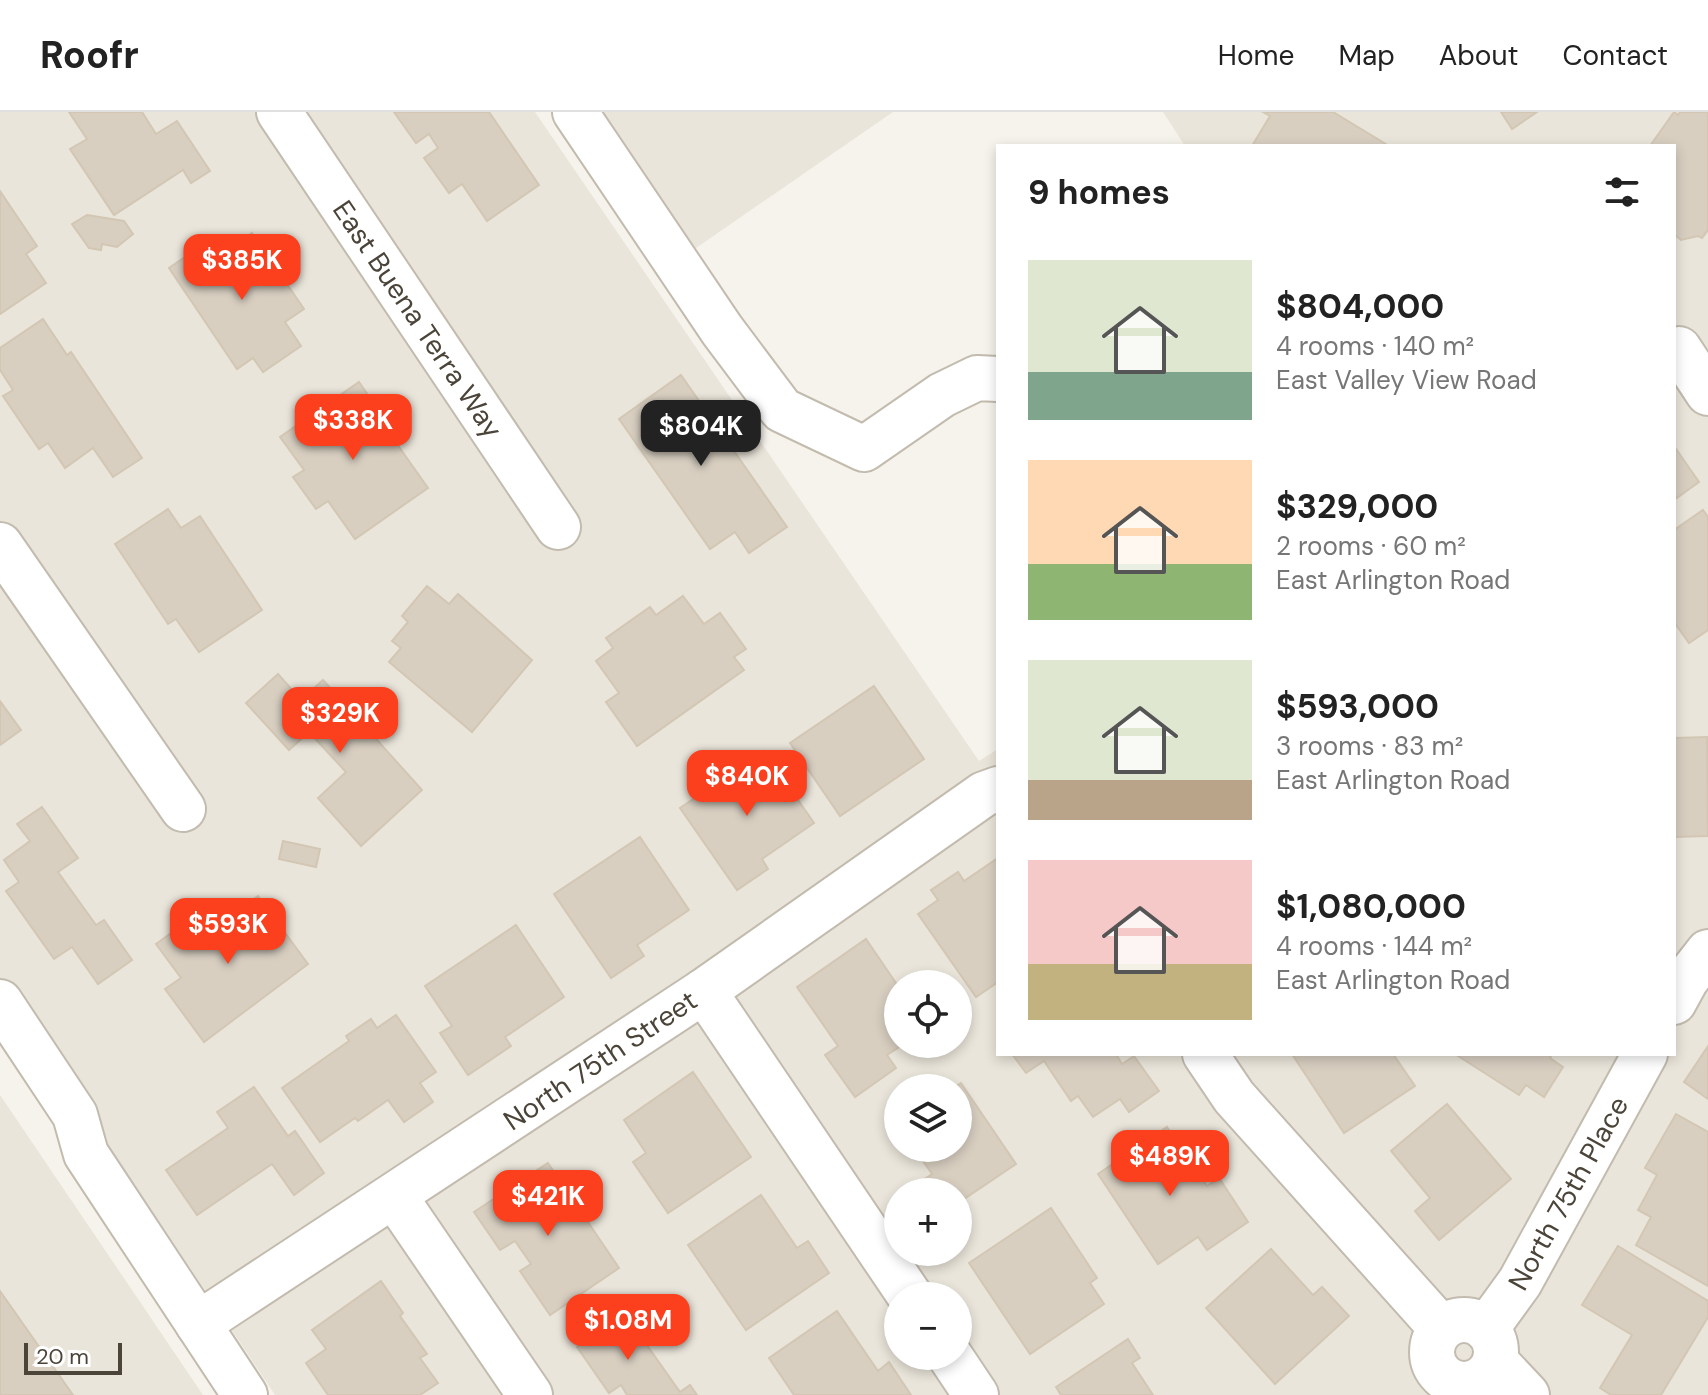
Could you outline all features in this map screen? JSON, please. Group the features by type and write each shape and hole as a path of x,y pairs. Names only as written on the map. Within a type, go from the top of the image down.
{"street":[{"name":"East Buena Terra Way","path":"279,112 558,527"},
{"path":"575,112 722,330 782,410 864,449 942,395 977,378 996,379"},
{"path":"1679,349 1708,393"},
{"path":"0,545 183,809"},
{"name":"North 75th Street","path":"198,1324 704,991 984,794 996,790"},
{"path":"704,991 901,1282"},
{"path":"0,1002 75,1115 86,1154 245,1395"},
{"path":"1206,1056 1234,1097 1441,1328 1461,1319 1472,1320 1466,1373 1527,1395"},
{"name":"North 75th Place","path":"1466,1373 1520,1282 1644,1056"},
{"path":"395,1197 530,1395"},
{"path":"959,1370 976,1395"}],"shaded area":[{"path":"0,112 535,112 979,761 996,750 996,1056 1676,1056 1676,144 1184,144 1163,112 1708,112 1708,1395 275,1395 0,983"},
{"path":"591,112 893,112 683,257"},
{"path":"0,1095 203,1395 0,1395"}],"building":[{"path":"69,112 142,112 156,134 177,121 210,171 191,183 183,170 114,215 70,149 87,139"},
{"path":"394,112 489,112 539,185 487,221 462,184 449,193 424,158 438,148 429,134 416,143"},
{"path":"1263,112 1333,112 1386,144 1253,144 1270,116"},
{"path":"1501,112 1537,112 1512,129"},
{"path":"1674,112 1678,115 1680,112 1708,112 1708,230 1702,238 1681,240 1676,236 1676,144 1651,144"},
{"path":"0,191 37,246 26,254 46,283 0,314"},
{"path":"87,215 124,221 133,234 117,247 102,244 101,250 89,248 72,224"},
{"path":"252,233 304,309 285,322 301,346 263,372 253,358 237,369 169,268 198,248 208,264"},
{"path":"43,319 67,355 71,352 142,458 113,477 93,448 65,468 48,443 39,449 3,396 13,390 0,370 0,348"},
{"path":"681,375 787,527 749,553 735,532 710,549 619,419"},
{"path":"359,382 389,425 385,427 428,488 355,539 328,501 316,509 293,477 304,470 280,437"},
{"path":"1676,449 1699,482 1676,499"},
{"path":"168,509 181,528 200,516 262,610 199,652 176,619 168,624 115,544"},
{"path":"1703,510 1708,517 1708,630 1689,643 1676,625 1676,529"},
{"path":"427,586 449,604 458,594 532,660 472,732 389,662 401,648 392,641 408,622 402,616"},
{"path":"683,596 704,624 720,613 746,649 734,657 744,670 637,746 606,702 619,693 596,661 613,648 606,638 650,607 656,615"},
{"path":"278,674 301,700 323,680 422,790 361,846 318,798 346,772 309,732 289,750 246,703"},
{"path":"874,686 924,759 840,816 790,743"},
{"path":"0,701 21,730 0,745"},
{"path":"1707,737 1708,836 1676,837 1676,738"},
{"path":"764,751 814,823 762,859 768,869 737,890 680,808"},
{"path":"42,807 78,858 58,872 96,925 104,920 132,960 98,984 72,947 54,959 6,891 19,882 4,860 30,841 17,824"},
{"path":"640,837 689,910 637,945 644,956 611,978 554,894"},
{"path":"283,841 320,849 316,867 279,859"},
{"path":"996,859 996,983 976,997 972,991 972,970 957,970 918,914 938,900 931,890 958,872 964,881"},
{"path":"258,896 308,964 204,1042 165,989 181,978 156,944 199,913 212,930"},
{"path":"516,925 564,997 505,1037 511,1046 468,1075 440,1033 452,1026 425,986"},
{"path":"866,939 887,970 884,970 884,1058 889,1058 896,1068 855,1097 825,1055 838,1046 797,987"},
{"path":"396,1015 436,1072 420,1083 433,1102 404,1122 388,1100 320,1142 282,1088 349,1041 346,1036 371,1019 377,1028"},
{"path":"1708,1046 1708,1099 1684,1082"},
{"path":"1013,1056 1117,1056 1122,1064 1134,1056 1159,1091 1129,1112 1120,1099 1093,1117 1078,1096 1071,1101 1044,1061 1026,1073"},
{"path":"1293,1056 1394,1056 1415,1086 1344,1133"},
{"path":"1458,1056 1551,1056 1563,1067 1544,1097 1526,1085 1519,1095"},
{"path":"693,1072 751,1157 668,1213 633,1162 646,1153 624,1120"},
{"path":"254,1087 288,1136 295,1131 324,1173 294,1195 272,1164 197,1215 166,1170 228,1128 217,1112"},
{"path":"972,1099 1016,1164 972,1194 972,1178 926,1178 932,1174 924,1162 972,1162"},
{"path":"1447,1104 1511,1179 1439,1240 1415,1211 1430,1198 1391,1151"},
{"path":"1676,1114 1708,1132 1708,1286 1636,1245 1651,1217 1638,1210 1657,1175 1645,1168"},
{"path":"1167,1127 1207,1186 1219,1178 1248,1222 1207,1250 1198,1237 1158,1264 1098,1174"},
{"path":"548,1163 619,1268 550,1315 520,1271 531,1264 515,1241 500,1250 474,1212"},
{"path":"761,1195 797,1248 808,1241 829,1273 746,1330 688,1245"},
{"path":"1051,1208 1097,1278 1090,1283 1104,1304 1030,1354 971,1266 972,1261"},
{"path":"1618,1246 1708,1301 1708,1317 1661,1395 1611,1395 1600,1388 1632,1335 1582,1305"},
{"path":"1271,1249 1313,1295 1322,1287 1349,1316 1275,1384 1206,1308"},
{"path":"381,1281 403,1313 400,1316 427,1354 420,1358 438,1383 420,1395 328,1395 306,1363 326,1349 312,1330"},
{"path":"0,1291 73,1395 0,1395"},
{"path":"837,1311 878,1371 884,1366 884,1370 894,1370 911,1395 794,1395 769,1358"},
{"path":"625,1314 680,1392 690,1385 697,1395 627,1395 621,1385 609,1393 577,1347"},
{"path":"1128,1339 1140,1358 1132,1363 1153,1395 1061,1395 1056,1387"}]}
